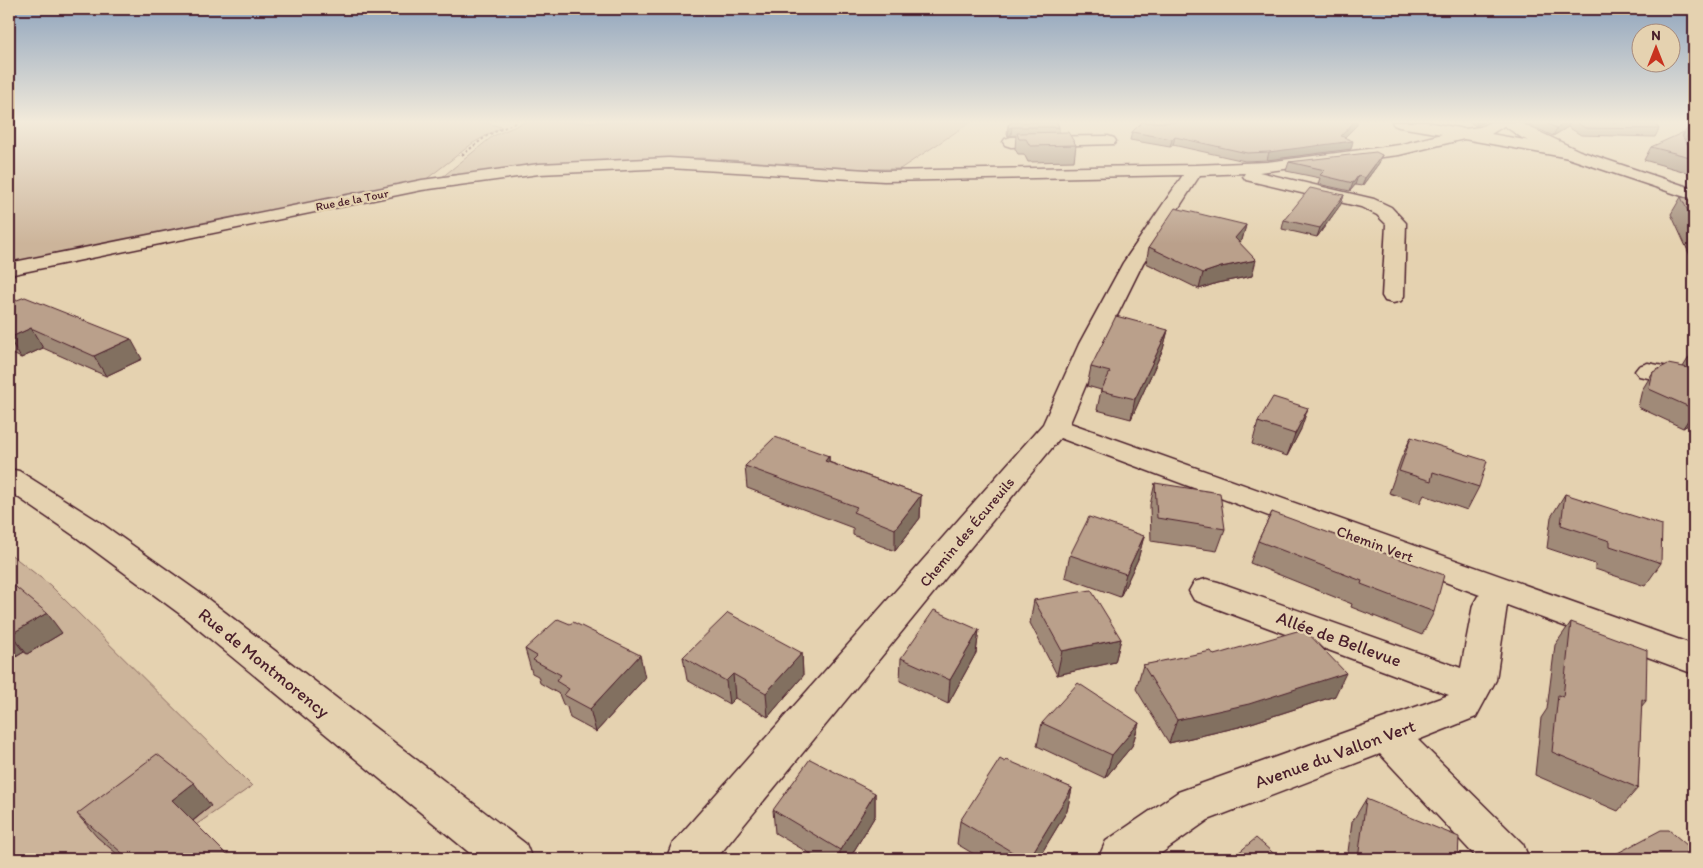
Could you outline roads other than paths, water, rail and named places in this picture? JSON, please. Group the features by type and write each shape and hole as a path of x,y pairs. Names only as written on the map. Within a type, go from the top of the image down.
{"street":[{"path":"1147,163 1158,171"},
{"name":"Rue de la Tour","path":"9,269 422,185 539,170 669,164 884,176 1209,170 1307,163"},
{"path":"1598,163 1693,194"},
{"path":"1209,170 1367,203 1384,211 1396,223 1394,296"},
{"name":"Chemin des Écureuils","path":"688,859 1055,427 1091,344 1133,263 1209,170"},
{"path":"1648,371 1694,380"},
{"name":"Chemin Vert","path":"1055,427 1694,660"},
{"name":"Rue de Montmorency","path":"9,478 87,529 192,605 510,859"},
{"name":"Allée de Bellevue","path":"1206,591 1473,688"},
{"name":"Avenue du Vallon Vert","path":"1120,859 1193,806 1463,706 1477,680 1490,605"},
{"path":"1387,735 1507,859"}]}
